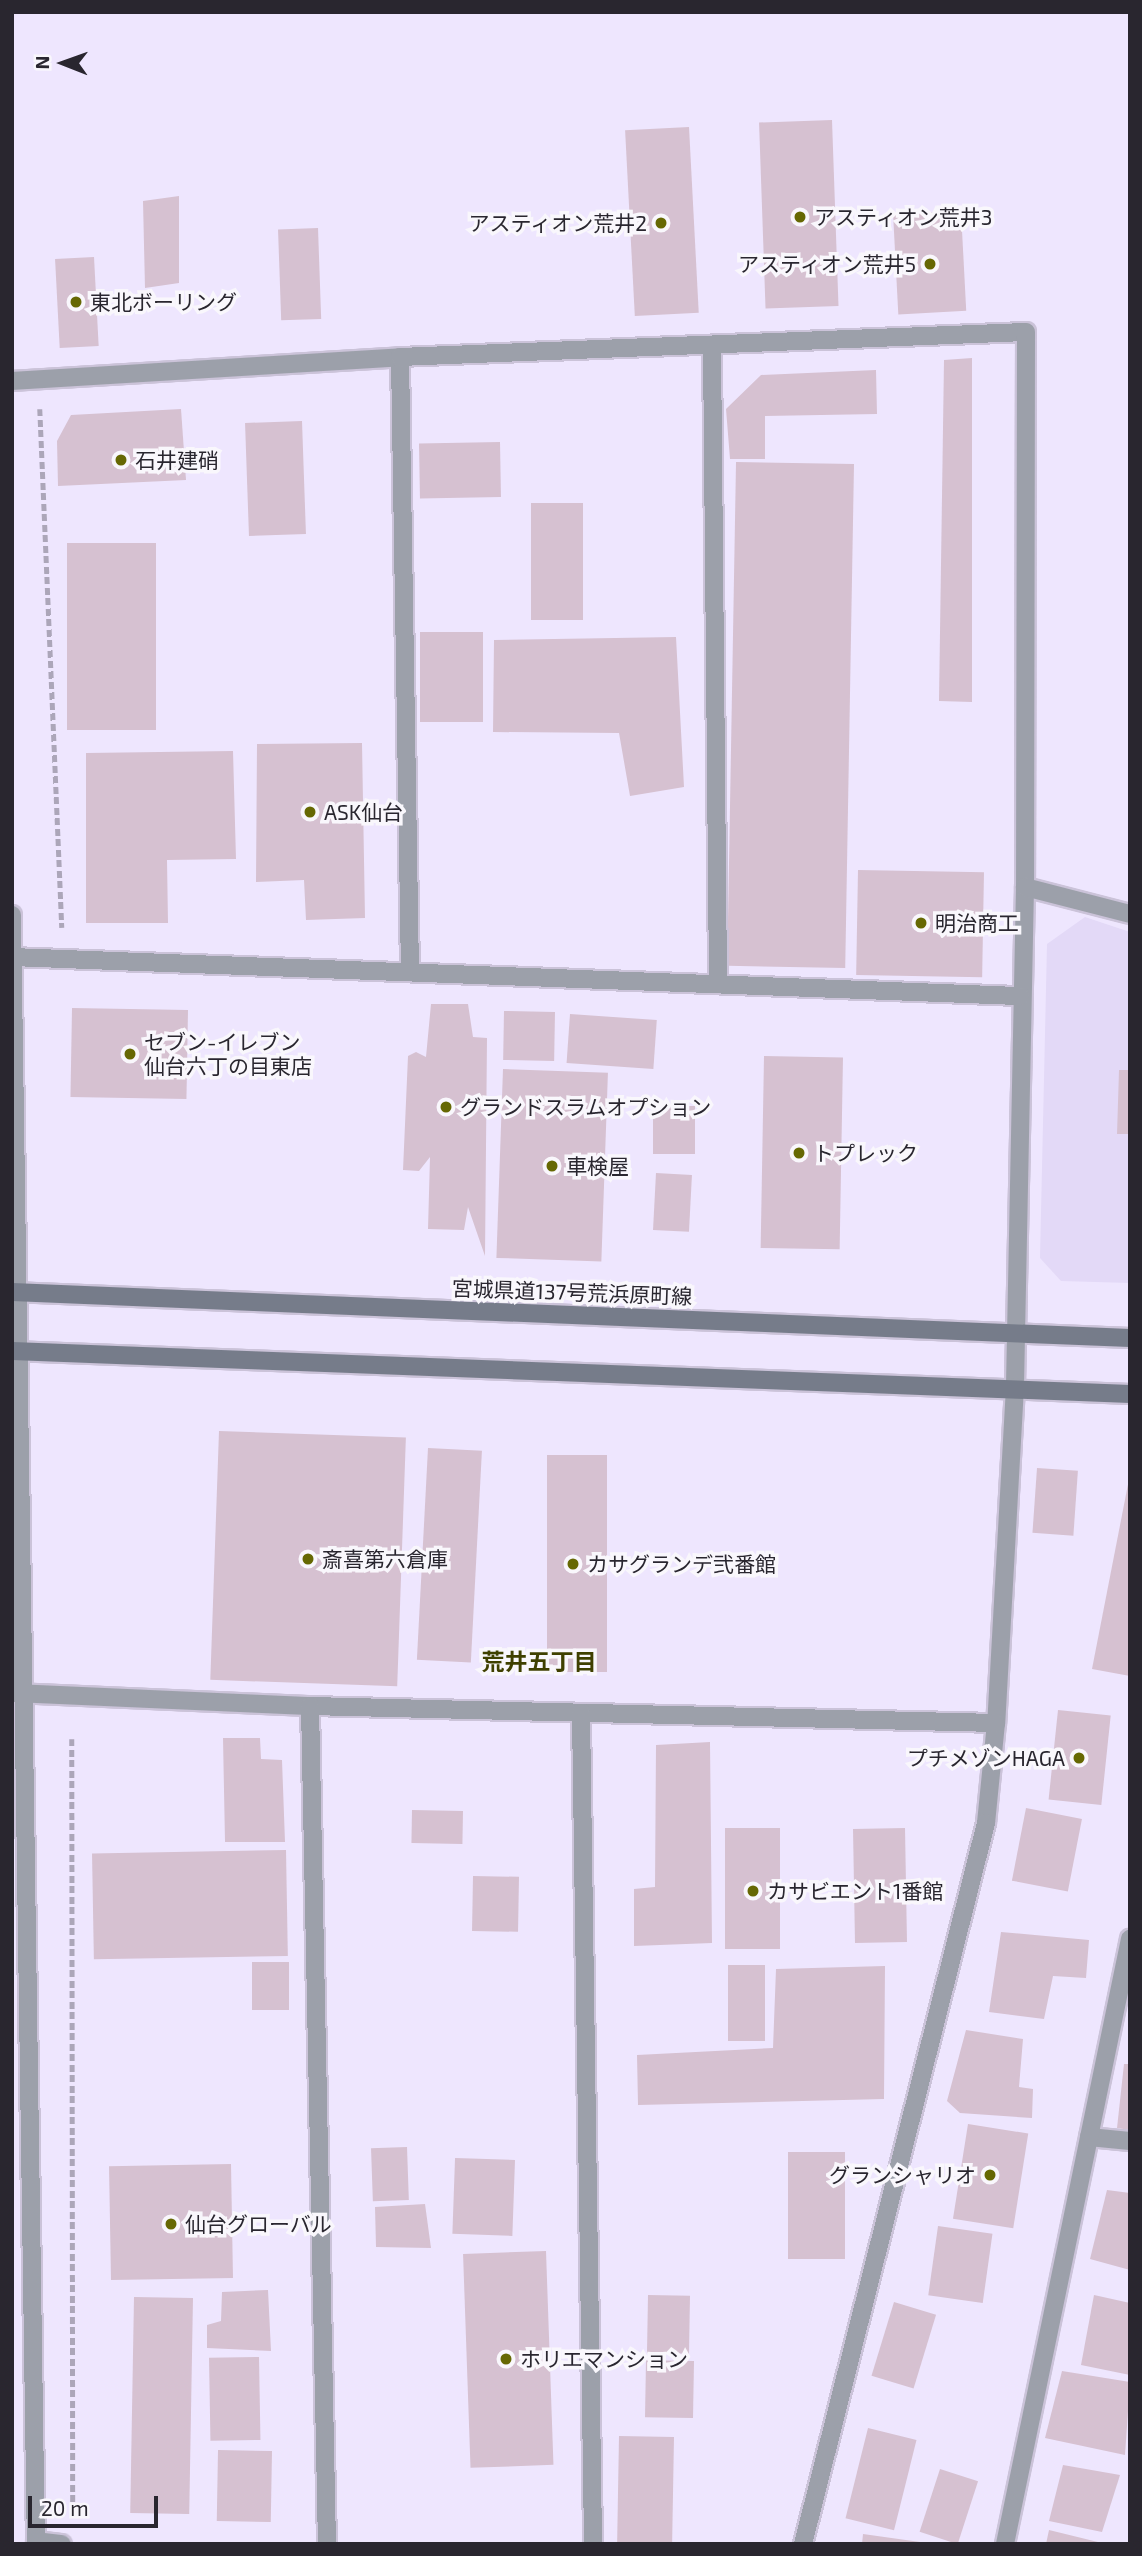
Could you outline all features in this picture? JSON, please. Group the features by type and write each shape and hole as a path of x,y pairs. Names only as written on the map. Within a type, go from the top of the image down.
{"main road":[{"name":"宮城県道137号荒浜原町線","path":"16,1292 1015,1331 1130,1338"},
{"path":"17,1352 1015,1387 1130,1394"}],"street":[{"path":"12,381 400,357 1026,332 1024,887 1015,1387 996,1723 986,1823 803,2544"},
{"path":"712,345 718,983"},
{"path":"400,357 411,971"},
{"path":"1024,887 1130,914"},
{"path":"12,915 19,1693 36,2542 62,2544"},
{"path":"13,957 1020,996"},
{"path":"19,1693 310,1706 996,1723"},
{"path":"310,1706 327,2544"},
{"path":"581,1713 593,2544"},
{"path":"1005,2544 1130,1939"},
{"path":"1089,2137 1130,2141"}],"path":[{"path":"39,380 62,930"},
{"path":"72,1739 73,2512"}],"shaded area":[{"path":"1085,917 1130,932 1130,1283 1061,1281 1040,1258 1047,944"}],"building":[{"name":"アスティオン荒井3","path":"832,120 838,306 766,308 759,123"},
{"name":"アスティオン荒井2","path":"689,127 699,313 635,316 625,130"},
{"path":"179,196 179,283 145,288 143,201"},
{"name":"アスティオン荒井5","path":"961,211 966,311 898,314 893,215"},
{"path":"318,228 321,319 281,320 278,229"},
{"name":"東北ボーリング","path":"94,257 99,346 60,348 55,259"},
{"path":"972,358 972,702 939,701 944,360"},
{"path":"876,370 877,414 765,416 765,459 730,459 726,409 761,375"},
{"name":"石井建硝","path":"181,409 186,480 58,486 57,441 71,415"},
{"path":"302,421 306,534 249,536 245,423"},
{"path":"500,442 501,497 420,498 419,443"},
{"path":"736,462 854,464 845,968 727,966"},
{"path":"531,503 583,503 583,620 531,620"},
{"path":"67,543 156,543 156,730 67,730"},
{"path":"420,632 483,632 483,722 420,722"},
{"path":"676,637 684,787 630,796 619,733 493,732 494,640"},
{"name":"ASK仙台","path":"362,743 365,918 306,920 304,880 256,882 257,744"},
{"path":"233,751 236,859 167,860 168,923 86,923 86,753"},
{"name":"明治商工","path":"858,870 984,872 982,977 856,975"},
{"name":"グランドスラムオプション","path":"431,1004 468,1004 473,1037 487,1038 485,1256 468,1207 464,1230 428,1229 430,1157 419,1171 403,1170 408,1056 416,1052 426,1057"},
{"name":"セブン-イレブン 仙台六丁の目東店","path":"72,1008 188,1010 186,1099 70,1097"},
{"path":"504,1011 555,1012 554,1061 503,1060"},
{"path":"570,1014 657,1020 653,1069 567,1063"},
{"name":"トプレック","path":"764,1056 843,1057 840,1249 761,1248"},
{"name":"車検屋","path":"503,1069 608,1073 601,1262 496,1258"},
{"path":"1119,1070 1130,1070 1130,1134 1117,1134"},
{"path":"653,1106 695,1106 695,1154 653,1154"},
{"path":"656,1173 692,1175 689,1232 653,1230"},
{"name":"斎喜第六倉庫","path":"219,1431 406,1438 397,1686 210,1680"},
{"path":"428,1448 482,1451 471,1663 417,1660"},
{"name":"カサグランデ弐番館","path":"547,1455 607,1455 607,1672 547,1672"},
{"path":"1037,1468 1078,1471 1073,1536 1032,1533"},
{"path":"1130,1474 1130,1676 1092,1669"},
{"name":"プチメゾンHAGA","path":"1058,1710 1111,1716 1101,1805 1049,1800"},
{"path":"223,1738 260,1738 261,1759 282,1760 285,1842 225,1842"},
{"path":"710,1742 712,1943 634,1946 634,1889 655,1887 656,1745"},
{"path":"1026,1808 1082,1819 1068,1892 1012,1881"},
{"path":"412,1810 463,1811 462,1844 411,1843"},
{"name":"カサビエント1番館","path":"725,1828 780,1828 780,1949 725,1949"},
{"path":"905,1828 907,1942 855,1943 853,1829"},
{"path":"286,1850 288,1956 94,1959 92,1853"},
{"path":"473,1876 519,1877 518,1932 472,1931"},
{"path":"1001,1932 1089,1940 1086,1978 1053,1976 1044,2019 989,2012"},
{"path":"252,1962 289,1962 289,2010 252,2010"},
{"path":"728,1965 765,1965 765,2041 728,2041"},
{"path":"885,1966 884,2099 638,2105 637,2055 773,2048 776,1969"},
{"path":"966,2030 1023,2039 1019,2087 1033,2089 1032,2118 960,2113 947,2101"},
{"path":"1124,2064 1130,2064 1130,2130 1117,2128"},
{"name":"グランシャリオ","path":"968,2124 1028,2134 1013,2228 953,2219"},
{"path":"407,2147 409,2200 373,2201 371,2148"},
{"path":"788,2152 845,2152 845,2259 788,2259"},
{"path":"455,2158 515,2160 512,2236 452,2234"},
{"name":"仙台グローバル","path":"231,2164 233,2278 111,2280 109,2166"},
{"path":"1107,2190 1130,2193 1130,2270 1090,2259"},
{"path":"425,2204 431,2248 376,2247 375,2207"},
{"path":"938,2226 992,2234 983,2303 928,2295"},
{"name":"ホリエマンション","path":"546,2251 553,2465 471,2468 463,2254"},
{"path":"268,2290 271,2351 207,2348 207,2325 221,2321 222,2292"},
{"path":"648,2295 690,2296 689,2354 647,2353"},
{"path":"1094,2295 1130,2303 1130,2375 1081,2365"},
{"path":"134,2297 193,2298 189,2514 130,2513"},
{"path":"894,2302 936,2315 914,2388 871,2376"},
{"path":"259,2357 260,2440 210,2441 209,2358"},
{"path":"646,2360 694,2361 693,2418 645,2417"},
{"path":"1062,2371 1130,2382 1125,2455 1045,2438"},
{"path":"868,2428 917,2440 894,2530 846,2518"},
{"path":"619,2436 674,2437 672,2544 617,2544"},
{"path":"218,2450 272,2451 271,2522 217,2521"},
{"path":"1063,2465 1120,2475 1102,2532 1049,2521"},
{"path":"940,2469 978,2481 958,2544 920,2532"},
{"path":"1049,2530 1102,2543 1102,2544 1046,2544"},
{"path":"863,2534 920,2542 920,2544 862,2544"}],"place":[{"name":"アスティオン荒井3","path":"800,217"},
{"name":"アスティオン荒井2","path":"661,223"},
{"name":"アスティオン荒井5","path":"930,264"},
{"name":"東北ボーリング","path":"76,302"},
{"name":"石井建硝","path":"121,460"},
{"name":"ASK仙台","path":"310,812"},
{"name":"明治商工","path":"921,923"},
{"name":"セブン-イレブン 仙台六丁の目東店","path":"130,1054"},
{"name":"グランドスラムオプション","path":"446,1107"},
{"name":"トプレック","path":"799,1153"},
{"name":"車検屋","path":"552,1166"},
{"name":"斎喜第六倉庫","path":"308,1559"},
{"name":"カサグランデ弐番館","path":"573,1564"},
{"name":"プチメゾンHAGA","path":"1079,1758"},
{"name":"カサビエント1番館","path":"753,1891"},
{"name":"グランシャリオ","path":"990,2175"},
{"name":"仙台グローバル","path":"171,2224"},
{"name":"ホリエマンション","path":"506,2359"}],"district":[{"name":"荒井五丁目","path":"539,1661"}]}
